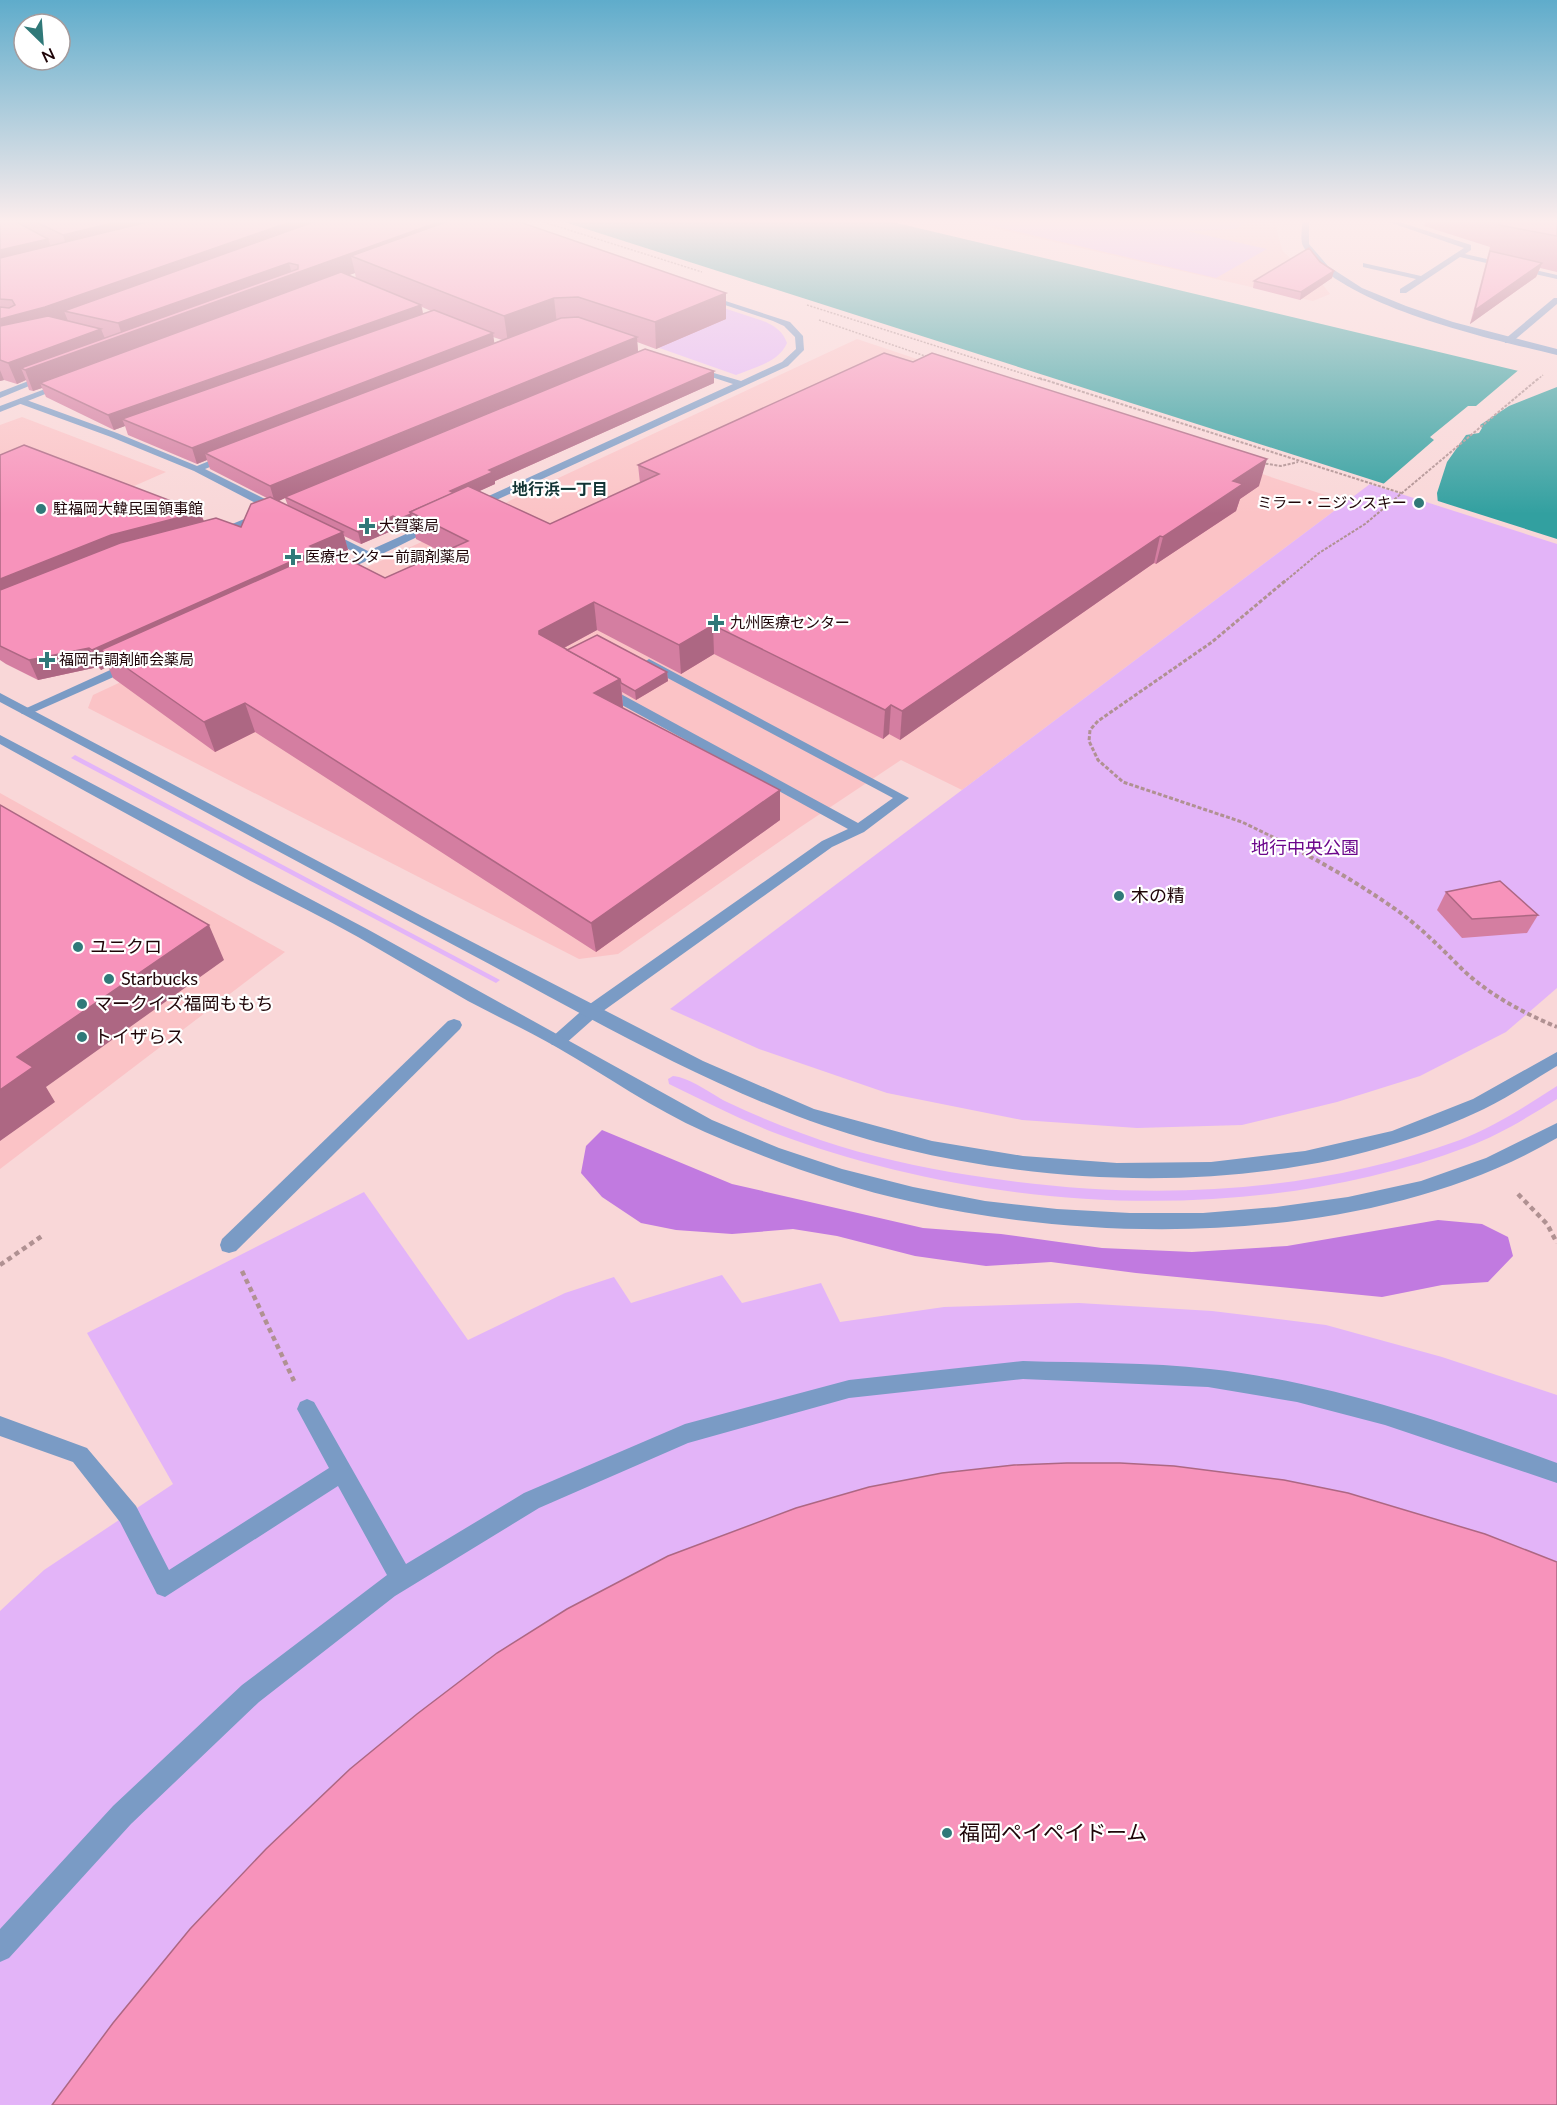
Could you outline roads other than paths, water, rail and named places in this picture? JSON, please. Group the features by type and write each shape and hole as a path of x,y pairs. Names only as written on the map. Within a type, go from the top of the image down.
{"street":[{"path":"460,513 785,364 795,356 801,343 799,336 787,324 771,317"},
{"path":"1430,317 1508,341 1557,352"},
{"path":"1508,341 1536,317"},
{"path":"681,363 741,384"},
{"path":"0,395 53,375"},
{"path":"0,409 76,381"},
{"path":"21,401 114,435 197,469 282,510 204,537"},
{"path":"114,435 126,431"},
{"path":"197,469 241,452"},
{"path":"322,577 450,518"},
{"path":"317,530 369,555"},
{"path":"558,1041 593,1010 827,844 859,829 902,798 640,658"},
{"path":"26,711 141,660"},
{"path":"591,683 859,829"},
{"path":"0,698 357,888 703,1068 791,1107 848,1126 943,1150 1054,1167 1152,1171 1218,1169 1285,1162 1376,1142 1443,1122 1491,1099 1557,1058"},
{"path":"0,739 558,1041 654,1099 764,1150 832,1174 934,1200 1044,1217 1161,1223 1238,1219 1312,1211 1414,1190 1487,1165 1557,1130"},
{"path":"229,1245 454,1025"},
{"path":"0,1949 56,1883 145,1790 232,1708 318,1638 401,1578 483,1527 544,1494 646,1447 726,1418 806,1397 886,1381 966,1372 1047,1368 1129,1370 1212,1378 1383,1413 1471,1441 1557,1473"},
{"path":"307,1409 401,1578"},
{"path":"0,1426 80,1455 128,1514 165,1586 342,1472"}],"water":[{"path":"863,317 1293,317 1557,380 1557,539"}],"place":[{"name":"ミラー・ニジンスキー","path":"1419,503"},
{"name":"駐福岡大韓民国領事館","path":"41,509"},
{"name":"大賀薬局","path":"367,526"},
{"name":"医療センター前調剤薬局","path":"293,557"},
{"name":"九州医療センター","path":"716,623"},
{"name":"福岡市調剤師会薬局","path":"47,660"},
{"name":"木の精","path":"1119,896"},
{"name":"ユニクロ","path":"78,947"},
{"name":"Starbucks","path":"109,979"},
{"name":"マークイズ福岡ももち","path":"82,1004"},
{"name":"トイザらス","path":"82,1037"},
{"name":"福岡ペイペイドーム","path":"947,1833"}],"district":[{"name":"地行浜一丁目","path":"560,489"}],"park label":[{"name":"地行中央公園","path":"1305,848"}]}
